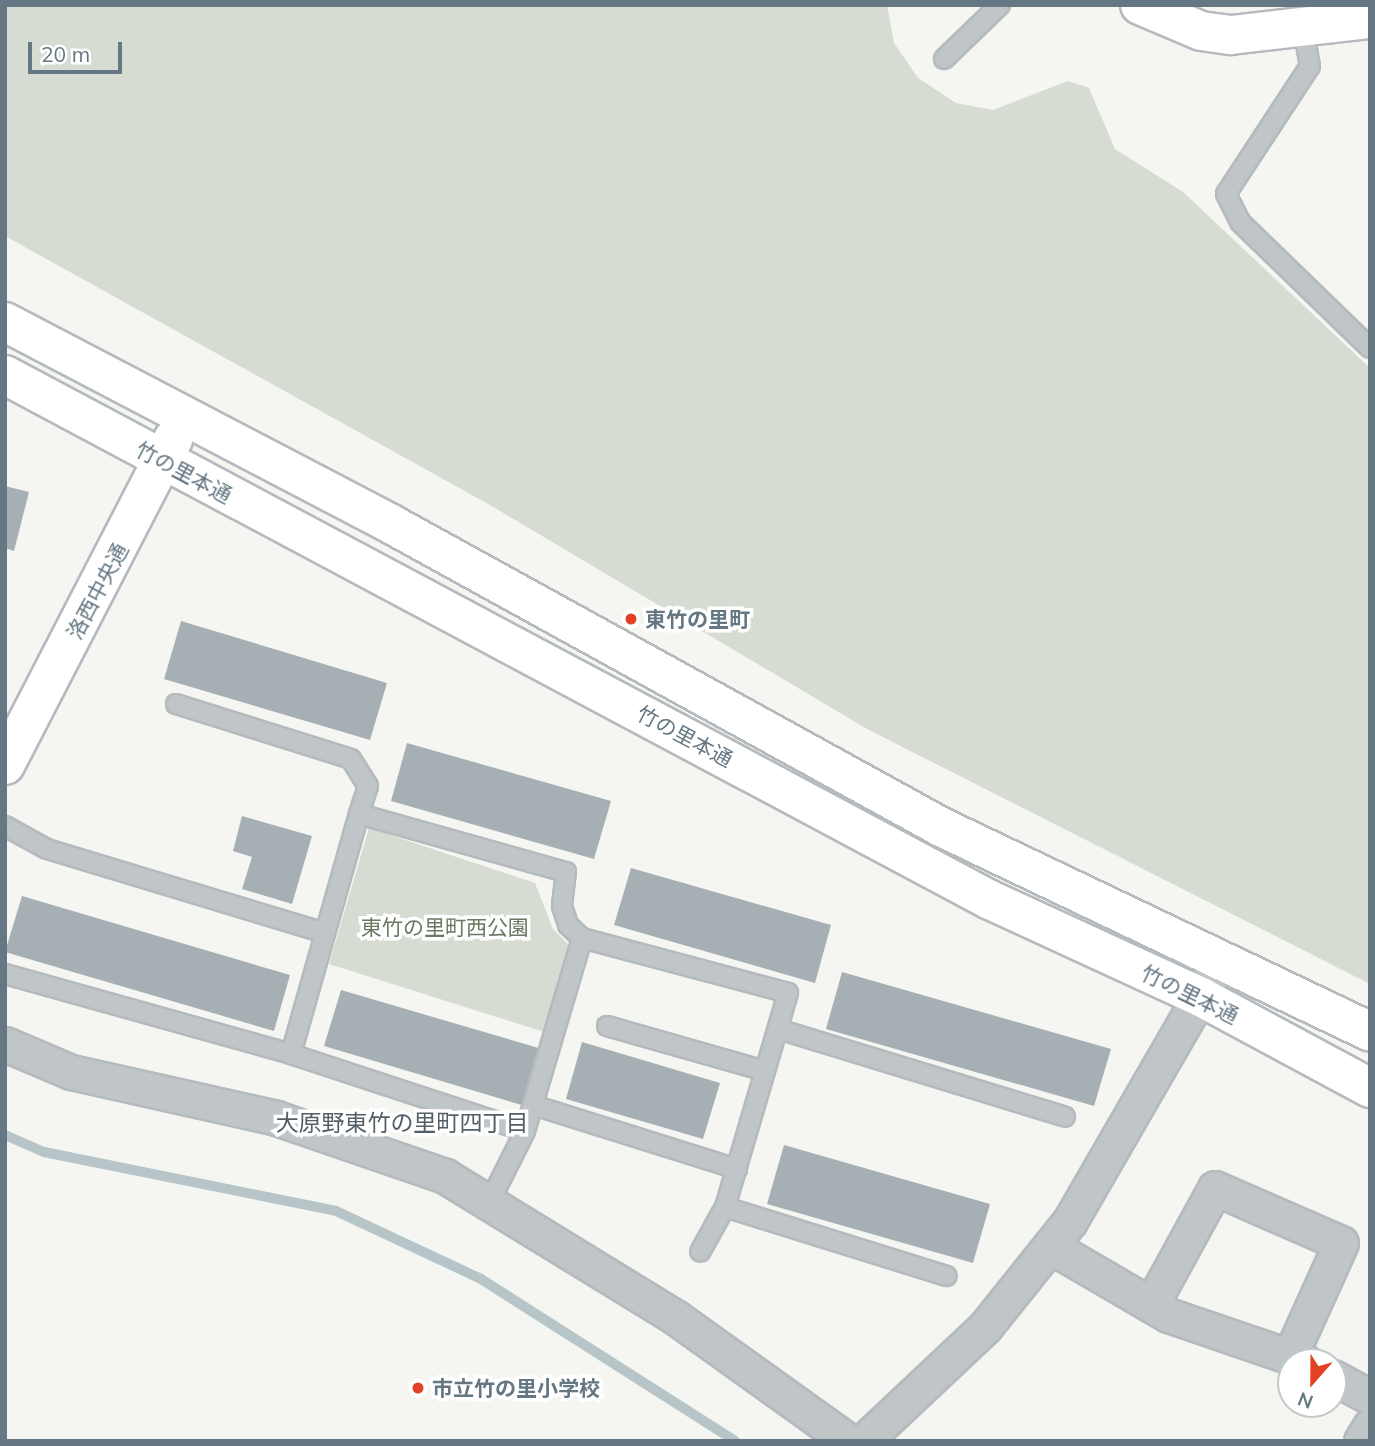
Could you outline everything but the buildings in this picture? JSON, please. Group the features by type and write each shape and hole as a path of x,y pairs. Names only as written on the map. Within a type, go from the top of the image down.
{"street":[{"path":"1140,5 1201,31 1231,35 1369,20"},
{"name":"竹の里本通","path":"5,323 185,415 941,827 1370,1032"},
{"name":"竹の里本通","path":"5,375 979,894 1201,997 1370,1088"},
{"name":"洛西中央通","path":"5,765 185,415"},
{"path":"864,1441 985,1328 1050,1245 1201,997 1220,960"},
{"path":"5,1044 71,1072 276,1118 445,1176 675,1317 848,1441"},
{"path":"1151,1305 1215,1188 1341,1242 1302,1348"},
{"path":"1050,1245 1151,1305 1277,1351"},
{"path":"1347,1385 1370,1397"},
{"path":"1361,1441 1370,1426"}],"lane":[{"path":"944,59 1000,5"},
{"path":"1303,27 1310,66 1226,194 1240,222 1370,348"},
{"path":"176,704 351,759 368,786 291,1054"},
{"path":"359,814 566,872 562,906 568,925 582,938 788,993 725,1208 700,1252"},
{"path":"5,826 47,849 326,933"},
{"path":"489,1203 525,1131 582,938"},
{"path":"5,974 291,1054 525,1131"},
{"path":"607,1026 765,1071"},
{"path":"778,1029 1065,1117"},
{"path":"533,1105 737,1169"},
{"path":"725,1208 947,1276"}],"green space":[{"path":"5,5 887,5 894,43 918,78 956,103 993,110 1068,81 1089,88 1115,149 1183,192 1370,368 1370,984 867,729 490,505 5,236"},
{"name":"東竹の里町西公園","path":"369,828 535,883 553,929 574,950 544,1032 329,964"}],"waterway":[{"path":"5,1135 44,1152 336,1211 481,1279 735,1441"}],"place":[{"name":"東竹の里町","path":"631,619"},
{"name":"市立竹の里小学校","path":"418,1388"}],"district":[{"name":"大原野東竹の里町四丁目","path":"402,1123"}]}
